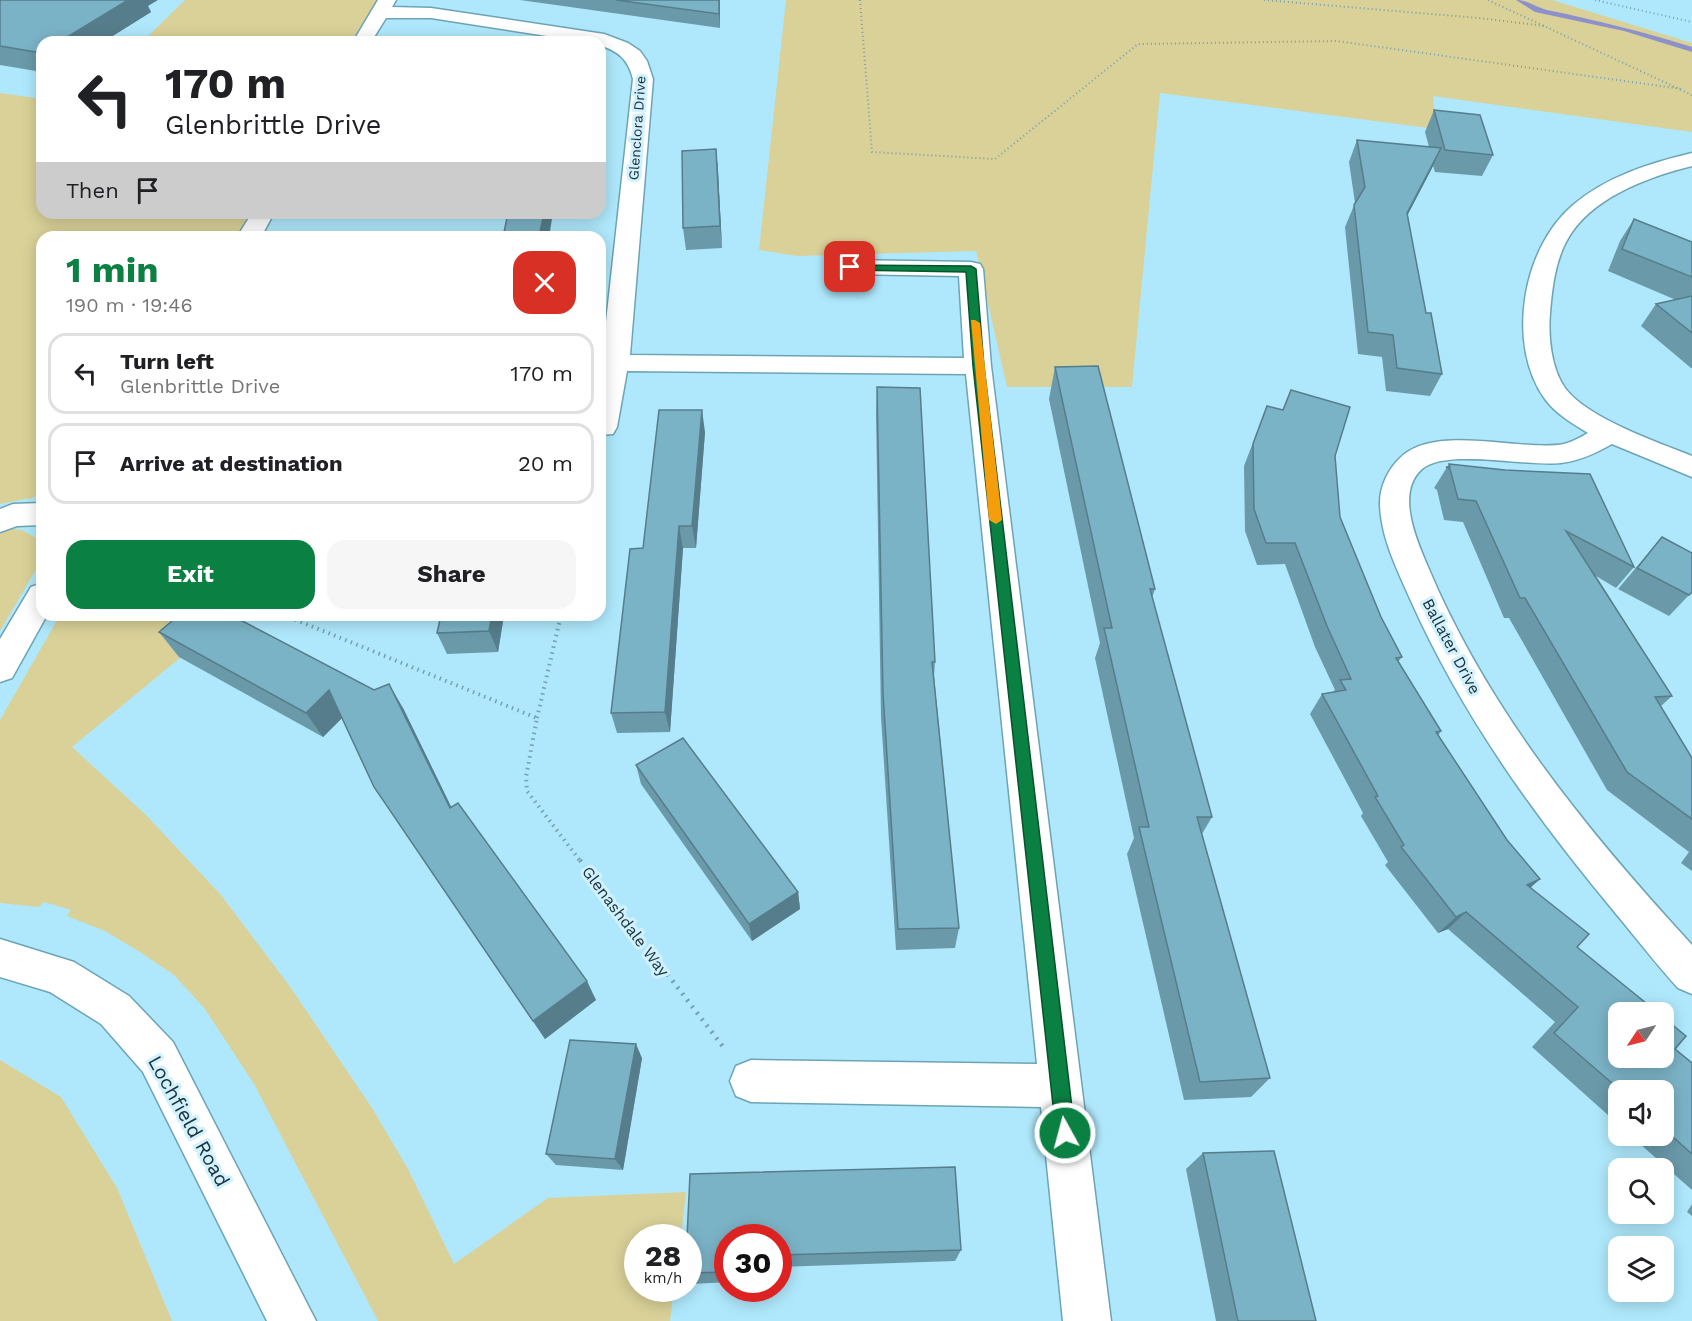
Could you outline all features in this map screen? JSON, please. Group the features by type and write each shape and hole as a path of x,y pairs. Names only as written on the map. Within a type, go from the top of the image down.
{"street":[{"path":"366,36 383,6"},
{"name":"Glenclora Drive","path":"383,6 584,36"},
{"name":"Glenclora Drive","path":"606,41 632,53 641,65 643,79 616,363 606,412"},
{"path":"1692,159 1668,165 1627,182 1588,204 1566,224 1555,241 1545,265 1539,288 1537,330 1547,378 1555,393 1569,407 1612,432 1692,467"},
{"path":"850,267 971,269 978,366 1087,1321"},
{"path":"616,363 978,366"},
{"name":"Ballater Drive","path":"1612,432 1561,454 1514,454 1464,450 1439,451 1417,458 1406,468 1396,491 1395,504 1408,557 1430,608 1463,671 1524,768 1564,823 1692,974"},
{"path":"0,521 14,515 36,514"},
{"path":"0,669 36,606"},
{"name":"Lochfield Road","path":"0,958 60,976 115,1010 158,1057 292,1321"},
{"path":"751,1081 1060,1086"}],"path":[{"path":"860,0 872,152 994,159 1138,44 1337,42 1682,89"},
{"path":"1264,0 1479,18 1545,26"},
{"path":"1488,0 1692,95"},
{"path":"1595,0 1692,22"},
{"path":"299,621 537,718"},
{"name":"Glenashdale Way","path":"560,621 537,718 526,777 527,791 708,1029 751,1081"}],"shaded area":[{"path":"185,0 378,0 357,36 148,36"},
{"path":"786,0 1552,0 1692,43 1692,132 1433,96 1436,129 1160,93 1132,387 1007,387 976,251 797,256 759,250"},
{"path":"0,93 36,98 36,219 248,219 240,231 36,231 36,497 0,530 31,498 0,504"},
{"path":"13,529 22,530 36,538 36,570 0,631 0,532"},
{"path":"57,621 225,621 72,747 146,815 221,895 291,988 372,1108 408,1169 454,1264 548,1198 686,1192 682,1224 624,1224 624,1302 672,1302 670,1321 378,1321 254,1084 205,1009 174,975 105,931 67,916 71,910 44,902 39,907 0,903 0,720"},
{"path":"0,1060 61,1097 117,1188 172,1321 0,1321"}],"building":[{"path":"128,0 69,36 36,36 36,52 0,46 0,1"},
{"path":"616,0 719,0 719,14"},
{"path":"1434,110 1480,115 1493,155 1445,150"},
{"path":"1357,140 1441,148 1407,213 1426,313 1431,313 1442,374 1397,368 1393,335 1368,332 1354,205 1365,187"},
{"path":"716,149 720,226 683,228 682,151"},
{"path":"507,219 543,219 540,231 504,231"},
{"path":"1634,219 1692,242 1692,277 1622,249"},
{"path":"1692,296 1692,333 1656,304"},
{"path":"1098,366 1155,589 1150,589 1212,817 1197,817 1270,1078 1200,1082 1139,827 1149,827 1104,628 1112,628 1055,367"},
{"path":"877,387 920,388 935,662 932,662 959,928 898,929 883,693"},
{"path":"1291,390 1350,407 1335,456 1340,517 1381,617 1402,657 1396,658 1441,731 1436,732 1507,840 1540,879 1527,885 1589,934 1577,947 1645,1002 1608,1002 1608,1068 1674,1068 1674,1026 1686,1036 1675,1049 1692,1063 1692,1154 1674,1138 1674,1080 1608,1080 1554,1033 1578,1007 1466,912 1456,917 1401,847 1404,845 1375,797 1378,796 1322,694 1346,690 1340,680 1351,679 1327,626 1295,543 1266,543 1254,509 1253,444 1267,406 1283,410"},
{"path":"659,410 702,410 692,526 679,526 665,712 611,713 630,549 643,548"},
{"path":"1449,464 1505,470 1590,474 1634,567 1566,531 1672,696 1655,697 1692,758 1692,819 1627,772 1525,598 1520,598 1476,501 1458,499 1450,469 1446,467 1450,467"},
{"path":"1662,537 1692,553 1692,592 1689,595 1637,568"},
{"path":"172,621 242,621 374,690 389,684 450,808 458,803 587,981 533,1021 374,787 329,690 306,713 159,632"},
{"path":"440,621 491,621 489,631 437,633"},
{"path":"683,738 798,892 749,924 636,765"},
{"path":"570,1040 636,1044 615,1159 546,1154"},
{"path":"1274,1151 1316,1321 1238,1321 1203,1153"},
{"path":"955,1167 961,1250 792,1255 792,1224 714,1224 714,1272 702,1273 702,1224 688,1224 690,1174"}],"waterway":[{"path":"1520,0 1538,10 1626,29 1692,50"}],"slow traffic":[{"path":"975,323 996,520"}],"route":[{"path":"850,267 971,269 978,366 1065,1133"}]}
